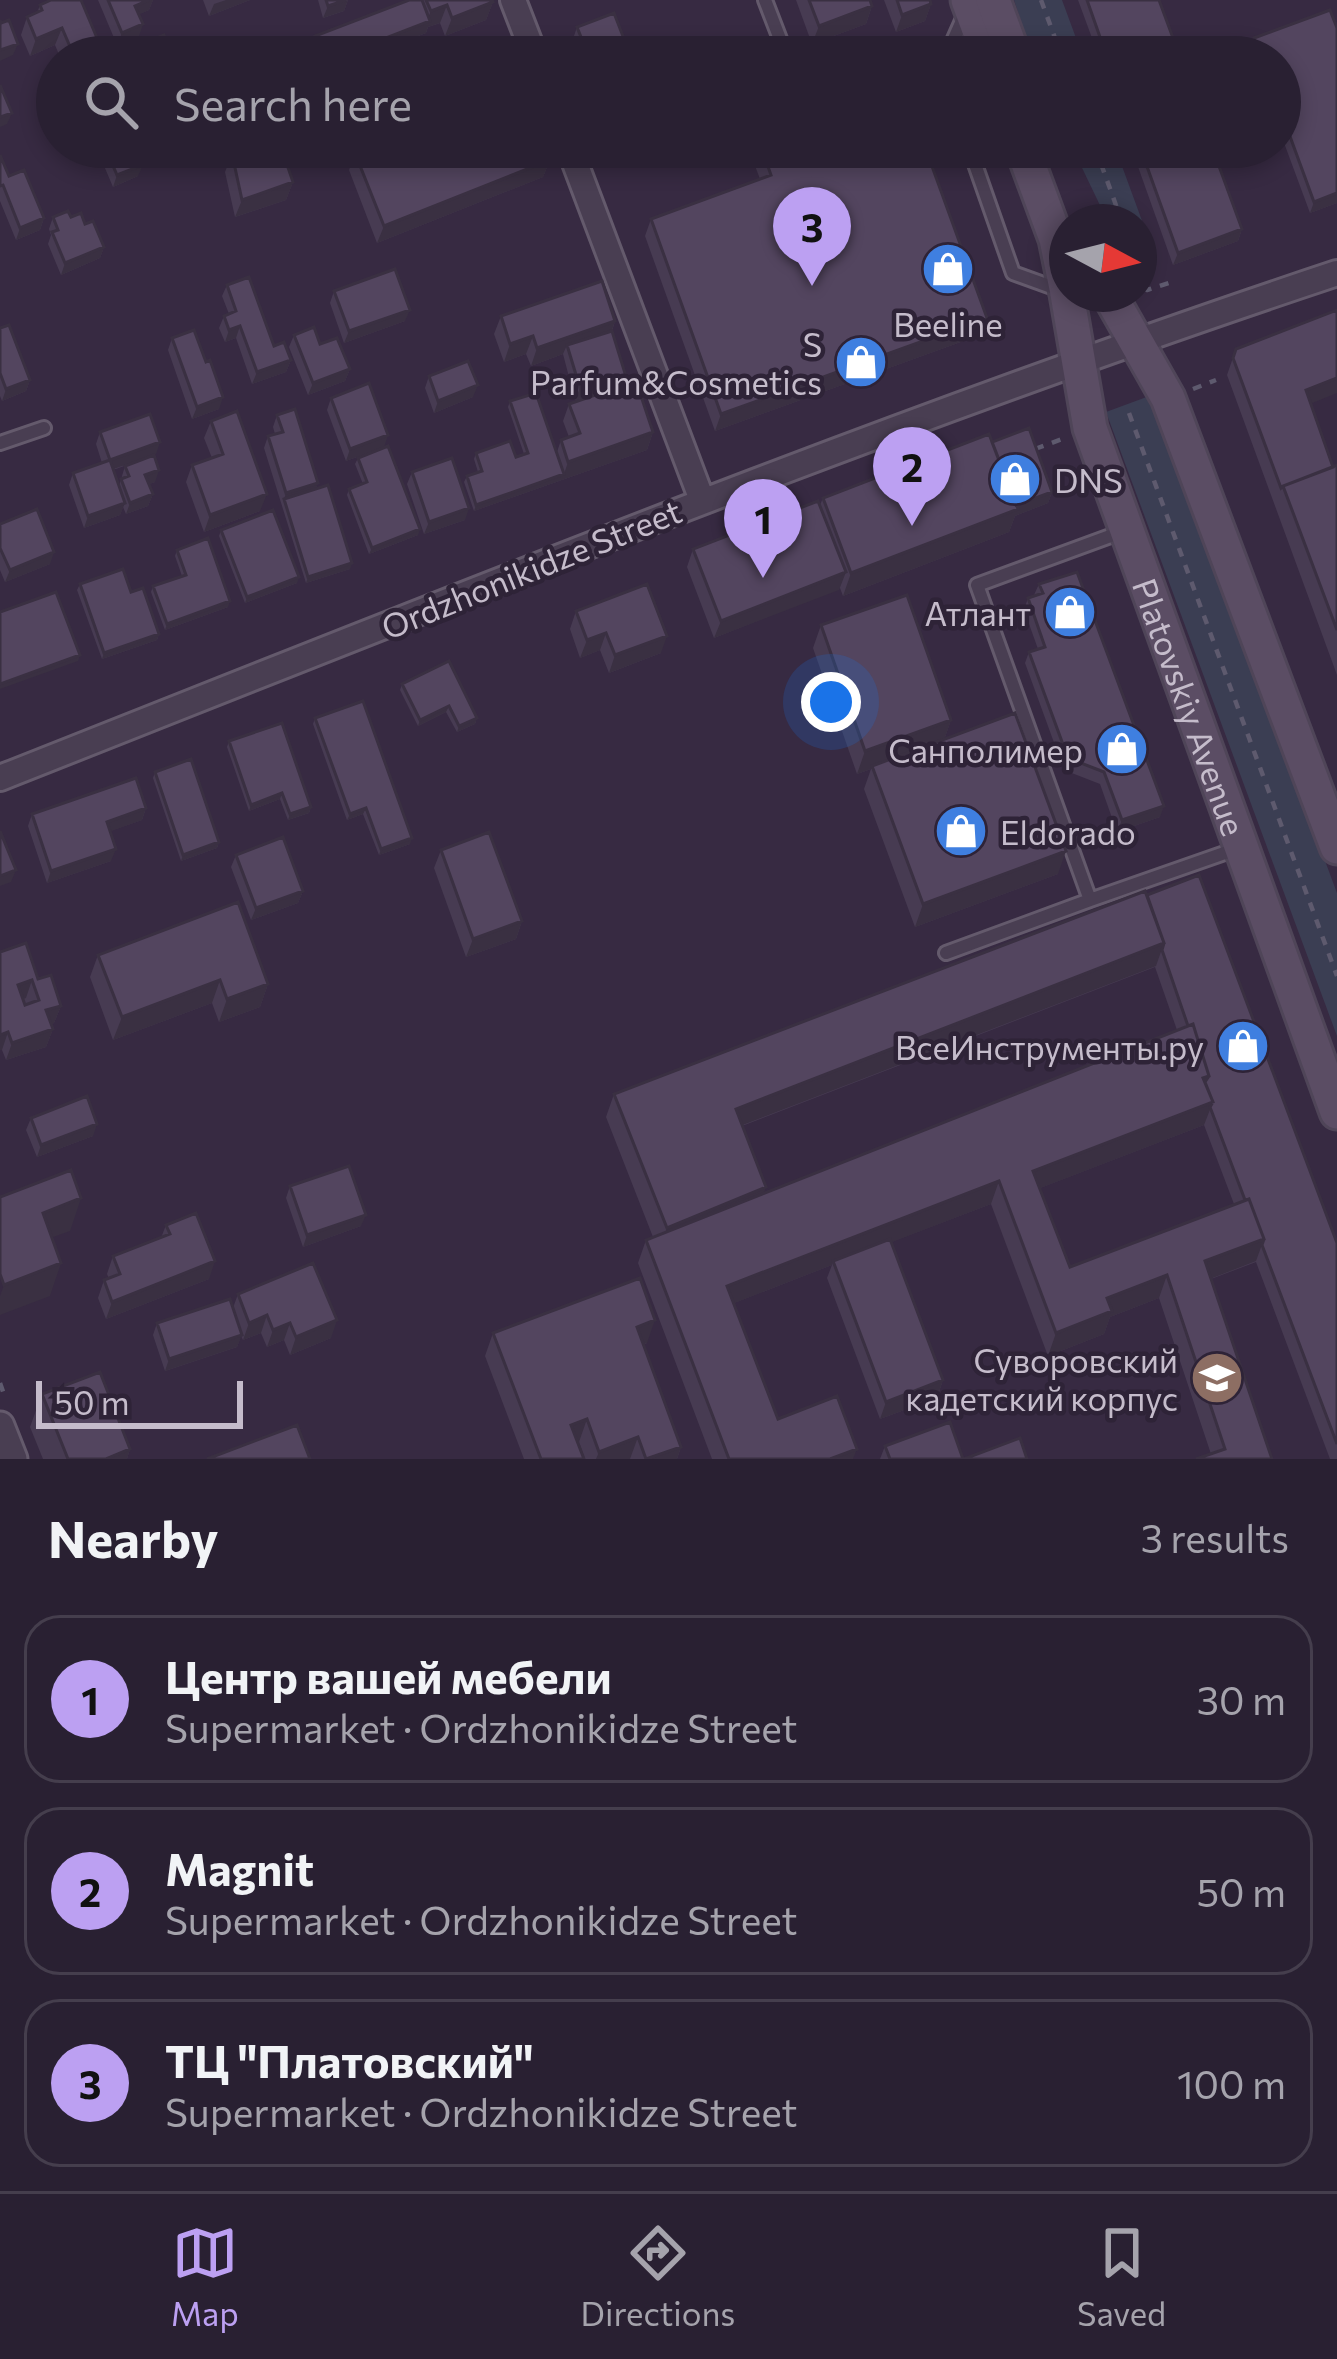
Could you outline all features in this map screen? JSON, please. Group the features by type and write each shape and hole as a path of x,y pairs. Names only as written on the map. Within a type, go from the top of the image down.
{"main road":[{"path":"977,2 984,36"},
{"path":"977,2 1000,36"},
{"name":"Platovskiy Avenue","path":"1030,168 1049,220"},
{"path":"1055,168 1068,204"},
{"name":"Platovskiy Avenue","path":"1071,312 1090,428 1240,848 1330,1074 1337,1112"},
{"path":"1118,312 1168,398 1337,847"}],"street":[{"path":"513,0 527,36"},
{"path":"577,168 702,500"},
{"name":"Ordzhonikidze Street","path":"0,778 702,500 1337,273"},
{"path":"0,1426 13,1459"}],"lane":[{"path":"765,0 779,36"},
{"path":"954,36 977,2"},
{"path":"976,168 1013,272 1049,286"},
{"path":"0,443 44,428"},
{"path":"1090,900 977,585 1125,531"},
{"path":"946,953 1240,848"}],"path":[{"path":"1041,0 1054,36"},
{"path":"1103,168 1116,204"},
{"path":"1157,287 1172,282"},
{"path":"1168,398 1130,413 1337,976"}],"shaded area":[{"path":"1014,0 1062,0 1075,36 1026,36"},
{"path":"1082,168 1123,168 1136,204 1099,204"},
{"path":"1152,395 1337,893 1337,1036 1106,412"}],"building":[{"path":"51,0 81,0 96,36 65,36 62,28 36,39 27,17 42,10 40,5"},
{"path":"108,0 149,0 135,6 143,24 122,33"},
{"path":"409,0 422,0 430,21 391,36 315,36"},
{"path":"426,0 493,2 452,18 447,5 431,11"},
{"path":"809,0 870,0 872,6 819,26"},
{"path":"897,0 930,0 931,4 902,15"},
{"path":"1087,0 1159,0 1172,36 1100,36"},
{"path":"1330,10 1337,28 1337,193 1314,202 1301,166 1301,36 1259,36"},
{"path":"614,13 623,36 581,36 577,27"},
{"path":"0,20 9,20 18,44 0,50"},
{"path":"0,85 12,113 0,117"},
{"path":"0,155 9,176 24,170 44,218 20,228 0,186"},
{"path":"235,168 288,168 293,182 242,200"},
{"path":"361,168 530,168 384,226"},
{"path":"768,168 933,168 987,318 721,414 651,219 771,175"},
{"path":"1148,168 1220,168 1242,229 1178,253"},
{"path":"68,211 71,217 81,213 85,224 93,221 104,247 65,263 52,232 58,230 53,217"},
{"path":"395,269 410,310 349,331 334,291"},
{"path":"249,277 274,346 284,342 291,360 257,372 240,326 229,330 224,316 236,311 227,285"},
{"path":"602,281 615,321 537,348 533,336 510,344 501,316"},
{"path":"1337,310 1337,378 1306,390 1333,467 1281,488 1233,358 1236,349"},
{"path":"9,325 30,380 6,389 0,373 0,328"},
{"path":"314,327 320,344 337,338 350,369 313,383 294,335"},
{"path":"194,330 223,397 197,407 172,338"},
{"path":"612,331 628,383 607,391 604,380 580,388 567,345"},
{"path":"468,361 478,385 438,401 429,376"},
{"path":"636,381 653,432 568,462 561,440 580,433 569,404"},
{"path":"369,383 388,435 350,449 331,398"},
{"path":"536,393 564,474 476,505 467,476 482,471 476,453 510,441 516,457 528,453 510,401"},
{"path":"295,409 318,483 286,493 268,436 283,432 277,415"},
{"path":"237,411 267,494 210,515 192,465 223,454 211,421"},
{"path":"150,414 160,442 110,460 100,432"},
{"path":"1029,428 1052,492 1016,505 992,442"},
{"path":"989,434 1018,509 851,573 823,498"},
{"path":"388,446 420,529 372,548 349,489 367,482 358,458"},
{"path":"154,455 159,470 145,475 153,494 130,503 121,479 129,476 125,466"},
{"path":"452,458 469,508 429,522 412,472"},
{"path":"110,460 125,503 88,516 73,473"},
{"path":"1337,465 1337,630 1283,486"},
{"path":"328,485 352,563 308,577 284,499"},
{"path":"818,501 846,572 721,621 693,549"},
{"path":"37,509 54,552 10,570 0,548 0,524"},
{"path":"273,510 299,577 247,597 221,530"},
{"path":"208,538 230,601 167,624 153,586 186,575 177,550"},
{"path":"123,569 131,592 143,588 159,634 104,653 80,584"},
{"path":"1077,572 1164,806 1122,820 1104,772 1068,758 1029,652 1045,647 1028,598 1043,593 1039,584"},
{"path":"647,584 667,636 615,655 606,633 587,640 576,611"},
{"path":"56,592 80,655 0,684 0,612"},
{"path":"907,595 951,720 865,751 821,625"},
{"path":"449,661 477,718 459,726 449,706 420,720 402,684"},
{"path":"363,701 412,838 381,849 366,808 350,814 315,718"},
{"name":"Eldorado","path":"1015,713 1066,851 923,904 872,766"},
{"path":"282,723 311,807 290,814 282,793 251,805 229,741"},
{"path":"191,759 219,842 183,855 155,772"},
{"path":"136,778 146,808 107,822 116,849 51,871 32,814"},
{"path":"0,831 16,870 0,876"},
{"path":"489,832 522,921 473,939 441,850"},
{"path":"283,837 303,891 256,908 236,855"},
{"path":"1199,875 1337,1243 1337,1444 1249,1199 1245,1200 1210,1107 1213,1102 1205,1082 1209,1076 1193,1024 1188,1026 1147,895"},
{"path":"1145,891 1164,943 736,1109 766,1187 667,1228 614,1094"},
{"path":"238,902 268,984 227,999 220,980 122,1017 98,955"},
{"path":"26,943 38,979 51,975 61,1006 46,1010 53,1029 12,1043 8,1032 0,1035 0,952","holes":["32,980 39,1000 25,1005 18,985"]},
{"path":"1193,1024 1209,1076 1203,1078 1213,1102 1033,1171 1070,1267 1249,1199 1264,1239 1205,1261 1272,1459 1196,1459 1225,1449 1167,1275 1107,1298 1112,1311 1056,1333 999,1181 727,1286 778,1419 837,1396 857,1449 830,1459 729,1459 646,1240"},
{"path":"87,1096 97,1124 41,1145 31,1118"},
{"path":"349,1166 366,1215 307,1235 290,1186"},
{"path":"71,1170 81,1198 43,1213 61,1263 4,1285 0,1197"},
{"path":"196,1213 215,1261 112,1302 104,1280 120,1274 113,1256 170,1234 166,1225"},
{"path":"890,1239 943,1380 886,1402 833,1261"},
{"path":"313,1263 337,1320 296,1337 290,1323 273,1330 267,1315 249,1323 238,1294"},
{"path":"640,1278 655,1320 637,1327 681,1447 646,1459 638,1437 599,1452 587,1419 571,1425 584,1459 541,1459 493,1333"},
{"path":"230,1299 242,1335 169,1359 157,1323"},
{"path":"100,1372 130,1449 106,1459 68,1459 42,1394"},
{"path":"950,1422 963,1459 890,1459 885,1446"},
{"path":"297,1425 310,1459 207,1459"},
{"path":"1020,1438 1027,1459 964,1459"}],"place":[{"name":"Beeline","path":"948,269"},
{"name":"ТЦ \"Платовский\"","path":"812,286"},
{"name":"S Parfum&Cosmetics","path":"861,362"},
{"name":"DNS","path":"1015,479"},
{"name":"Magnit","path":"912,526"},
{"name":"Центр вашей мебели","path":"763,578"},
{"name":"Атлант","path":"1070,612"},
{"name":"Санполимер","path":"1122,749"},
{"name":"Eldorado","path":"961,831"},
{"name":"ВсеИнструменты.ру","path":"1243,1046"},
{"name":"Суворовский кадетский корпус","path":"1217,1378"}]}
